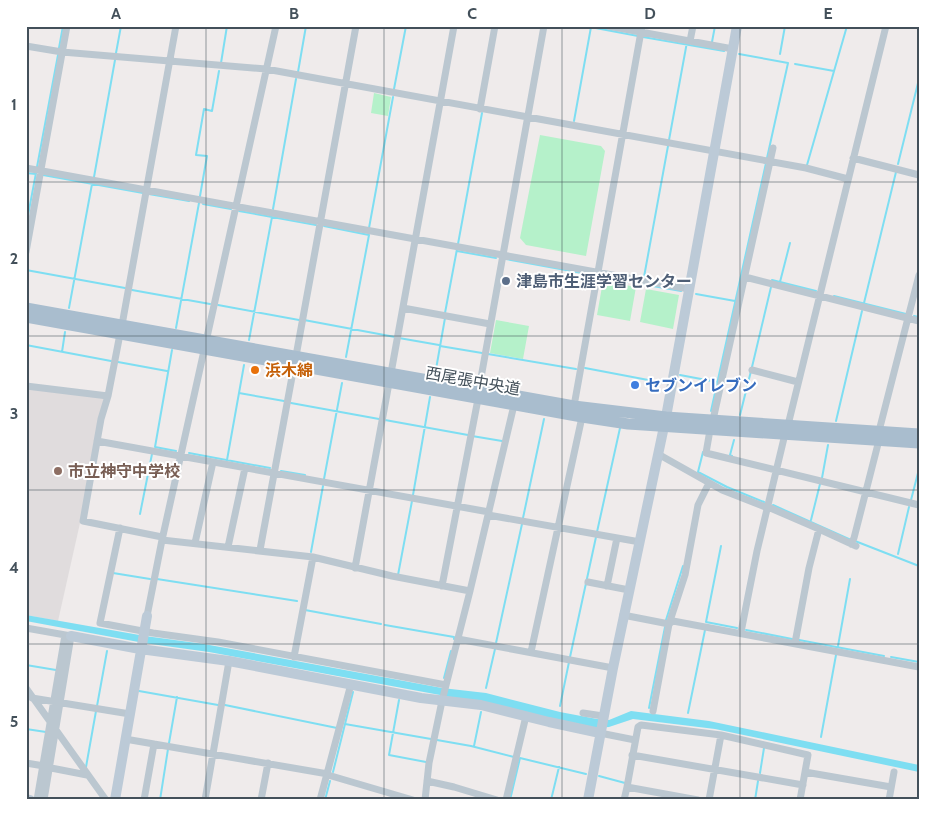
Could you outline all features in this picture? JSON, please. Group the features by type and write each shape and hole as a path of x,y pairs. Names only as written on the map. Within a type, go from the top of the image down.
{"main road":[{"name":"西尾張中央道","path":"26,308 121,330"},
{"name":"西尾張中央道","path":"26,317 121,330 478,394 574,406 665,422"},
{"name":"西尾張中央道","path":"478,394 514,405 582,417 879,436 919,443"},
{"name":"西尾張中央道","path":"879,436 919,434"}],"street":[{"path":"26,252 67,26"},
{"path":"176,26 121,330 108,396 101,419 83,521 162,538 314,557 355,568 470,591"},
{"path":"115,800 162,538 276,26"},
{"path":"260,550 356,26"},
{"path":"355,568 454,26"},
{"path":"480,109 495,26"},
{"path":"442,586 544,26"},
{"path":"608,26 642,29 732,49"},
{"path":"690,41 693,26"},
{"path":"588,800 612,668 665,422 737,26"},
{"path":"741,632 757,551 886,26"},
{"path":"574,406 642,29"},
{"path":"26,46 62,52 266,69 806,168 848,179"},
{"path":"773,148 767,162 745,277 706,453 919,506"},
{"path":"853,158 919,175"},
{"path":"26,168 689,289"},
{"path":"658,454 709,483 853,543 919,275"},
{"path":"745,277 919,321"},
{"path":"403,308 490,324"},
{"path":"752,370 798,382"},
{"path":"26,386 108,396"},
{"path":"425,800 429,763 442,699 470,591 514,405"},
{"path":"531,652 582,417"},
{"path":"97,441 457,506 558,528 640,542"},
{"path":"196,543 213,462"},
{"path":"228,547 245,468"},
{"path":"653,711 668,624 685,575 698,505 709,483"},
{"path":"120,528 100,623 144,632 218,642 446,686"},
{"path":"795,643 809,568 819,529"},
{"path":"607,586 617,538"},
{"path":"294,657 314,557"},
{"path":"588,582 629,590"},
{"path":"624,615 668,624"},
{"path":"668,624 673,620 919,667"},
{"path":"26,628 481,705 526,716 600,730 635,740"},
{"path":"38,800 46,767 68,636"},
{"path":"458,639 612,668"},
{"path":"205,800 229,661"},
{"path":"320,800 351,684"},
{"path":"26,688 30,697 106,800"},
{"path":"30,697 130,714"},
{"path":"583,713 603,716"},
{"path":"506,800 526,716"},
{"path":"624,800 635,740 638,727 641,725 721,735 808,755 800,800"},
{"path":"709,800 721,735"},
{"path":"125,739 328,774 413,800"},
{"path":"144,800 154,744"},
{"path":"632,755 803,785"},
{"path":"26,763 87,775"},
{"path":"262,800 268,763"},
{"path":"44,800 46,767"},
{"path":"805,772 891,787"},
{"path":"889,800 894,772"},
{"path":"427,781 497,800"},
{"path":"626,787 698,800"},
{"path":"26,799 30,800"}],"shaded area":[{"name":"市立神守中学校","path":"26,389 103,398 105,401 58,621 26,615"}],"green space":[{"path":"374,93 391,97 388,116 371,113"},
{"path":"540,135 601,146 605,151 586,256 526,245 520,238"},
{"path":"603,281 636,287 630,321 597,315"},
{"path":"646,289 679,295 673,329 640,322"},
{"path":"496,320 529,326 523,359 490,353"}],"water":[{"path":"26,615 145,636 204,644 442,688 486,693 560,712 597,719 609,720 631,711 709,721 919,765 919,772 715,729 633,719 609,727 595,728 440,695 209,652 144,643 26,621"}],"waterway":[{"path":"59,48 63,26"},
{"path":"116,53 121,26"},
{"path":"221,63 227,26"},
{"path":"298,72 306,26"},
{"path":"394,89 406,26"},
{"path":"585,26 638,36"},
{"path":"712,42 715,26"},
{"path":"780,54 785,26"},
{"path":"807,165 847,26"},
{"path":"574,121 591,27"},
{"path":"643,37 724,51"},
{"path":"669,140 687,42"},
{"path":"739,54 788,63 767,158"},
{"path":"37,167 58,55"},
{"path":"94,177 115,60"},
{"path":"795,64 834,71"},
{"path":"200,196 207,156 196,155 204,109 212,111 219,71"},
{"path":"273,209 296,79"},
{"path":"898,164 919,79"},
{"path":"369,228 393,97"},
{"path":"458,244 482,113"},
{"path":"644,277 668,146"},
{"path":"711,411 766,163"},
{"path":"864,303 896,172"},
{"path":"26,173 36,174"},
{"path":"26,226 36,173"},
{"path":"43,175 143,193"},
{"path":"69,308 92,184"},
{"path":"149,194 189,201"},
{"path":"176,328 199,203"},
{"path":"203,204 231,209"},
{"path":"239,211 316,225"},
{"path":"249,340 272,217"},
{"path":"324,226 369,235 346,357"},
{"path":"780,282 790,243"},
{"path":"445,313 457,249"},
{"path":"457,251 496,258"},
{"path":"506,259 593,275"},
{"path":"26,270 125,288"},
{"path":"602,277 681,291"},
{"path":"772,280 816,291"},
{"path":"752,367 771,287"},
{"path":"132,290 210,304"},
{"path":"696,294 735,301"},
{"path":"834,296 906,314"},
{"path":"218,305 299,320"},
{"path":"836,421 862,311"},
{"path":"914,316 919,317"},
{"path":"435,375 445,318"},
{"path":"304,320 395,337"},
{"path":"62,352 65,332"},
{"path":"399,338 439,345"},
{"path":"26,345 111,361"},
{"path":"440,346 482,353"},
{"path":"172,350 155,447 176,451"},
{"path":"488,354 576,369"},
{"path":"118,362 167,371"},
{"path":"227,460 244,365"},
{"path":"585,368 664,383"},
{"path":"740,415 751,371"},
{"path":"680,375 717,382"},
{"path":"324,479 342,383"},
{"path":"239,393 284,401"},
{"path":"413,495 430,397"},
{"path":"291,403 379,419"},
{"path":"523,518 544,419"},
{"path":"385,420 468,435"},
{"path":"597,532 620,428"},
{"path":"472,436 502,441"},
{"path":"732,456 730,455 734,440"},
{"path":"822,478 828,445"},
{"path":"703,452 698,472 727,487 764,502"},
{"path":"189,453 270,468"},
{"path":"140,514 152,454"},
{"path":"911,500 919,469"},
{"path":"281,471 305,475"},
{"path":"811,520 820,484"},
{"path":"311,552 323,486"},
{"path":"398,575 412,501"},
{"path":"773,505 851,540"},
{"path":"898,554 909,507"},
{"path":"496,643 522,524"},
{"path":"570,657 596,537"},
{"path":"855,541 919,566"},
{"path":"721,546 706,622 737,628"},
{"path":"666,620 683,566"},
{"path":"113,573 150,579"},
{"path":"157,579 297,601"},
{"path":"838,646 850,579"},
{"path":"305,610 381,624"},
{"path":"385,625 454,637 454,639"},
{"path":"649,708 665,627"},
{"path":"688,713 705,630"},
{"path":"746,630 792,639"},
{"path":"799,640 884,656"},
{"path":"486,688 495,649"},
{"path":"97,706 107,651"},
{"path":"444,678 451,651"},
{"path":"821,737 836,655"},
{"path":"891,657 919,662"},
{"path":"560,706 569,662"},
{"path":"26,665 56,670"},
{"path":"139,691 218,705"},
{"path":"333,772 353,692"},
{"path":"169,743 177,697"},
{"path":"399,700 389,755 426,762"},
{"path":"225,705 337,728"},
{"path":"86,767 96,711"},
{"path":"474,746 481,712"},
{"path":"345,724 431,739"},
{"path":"26,729 46,732"},
{"path":"437,740 514,757"},
{"path":"760,773 764,748"},
{"path":"160,800 168,749"},
{"path":"520,758 586,774"},
{"path":"510,800 520,758"},
{"path":"551,800 559,767"},
{"path":"599,776 625,783"},
{"path":"325,800 330,781"},
{"path":"755,800 758,781"}],"place":[{"name":"津島市生涯学習センター","path":"506,281"},
{"name":"浜木綿","path":"255,370"},
{"name":"セブンイレブン","path":"635,385"},
{"name":"市立神守中学校","path":"58,471"}]}
